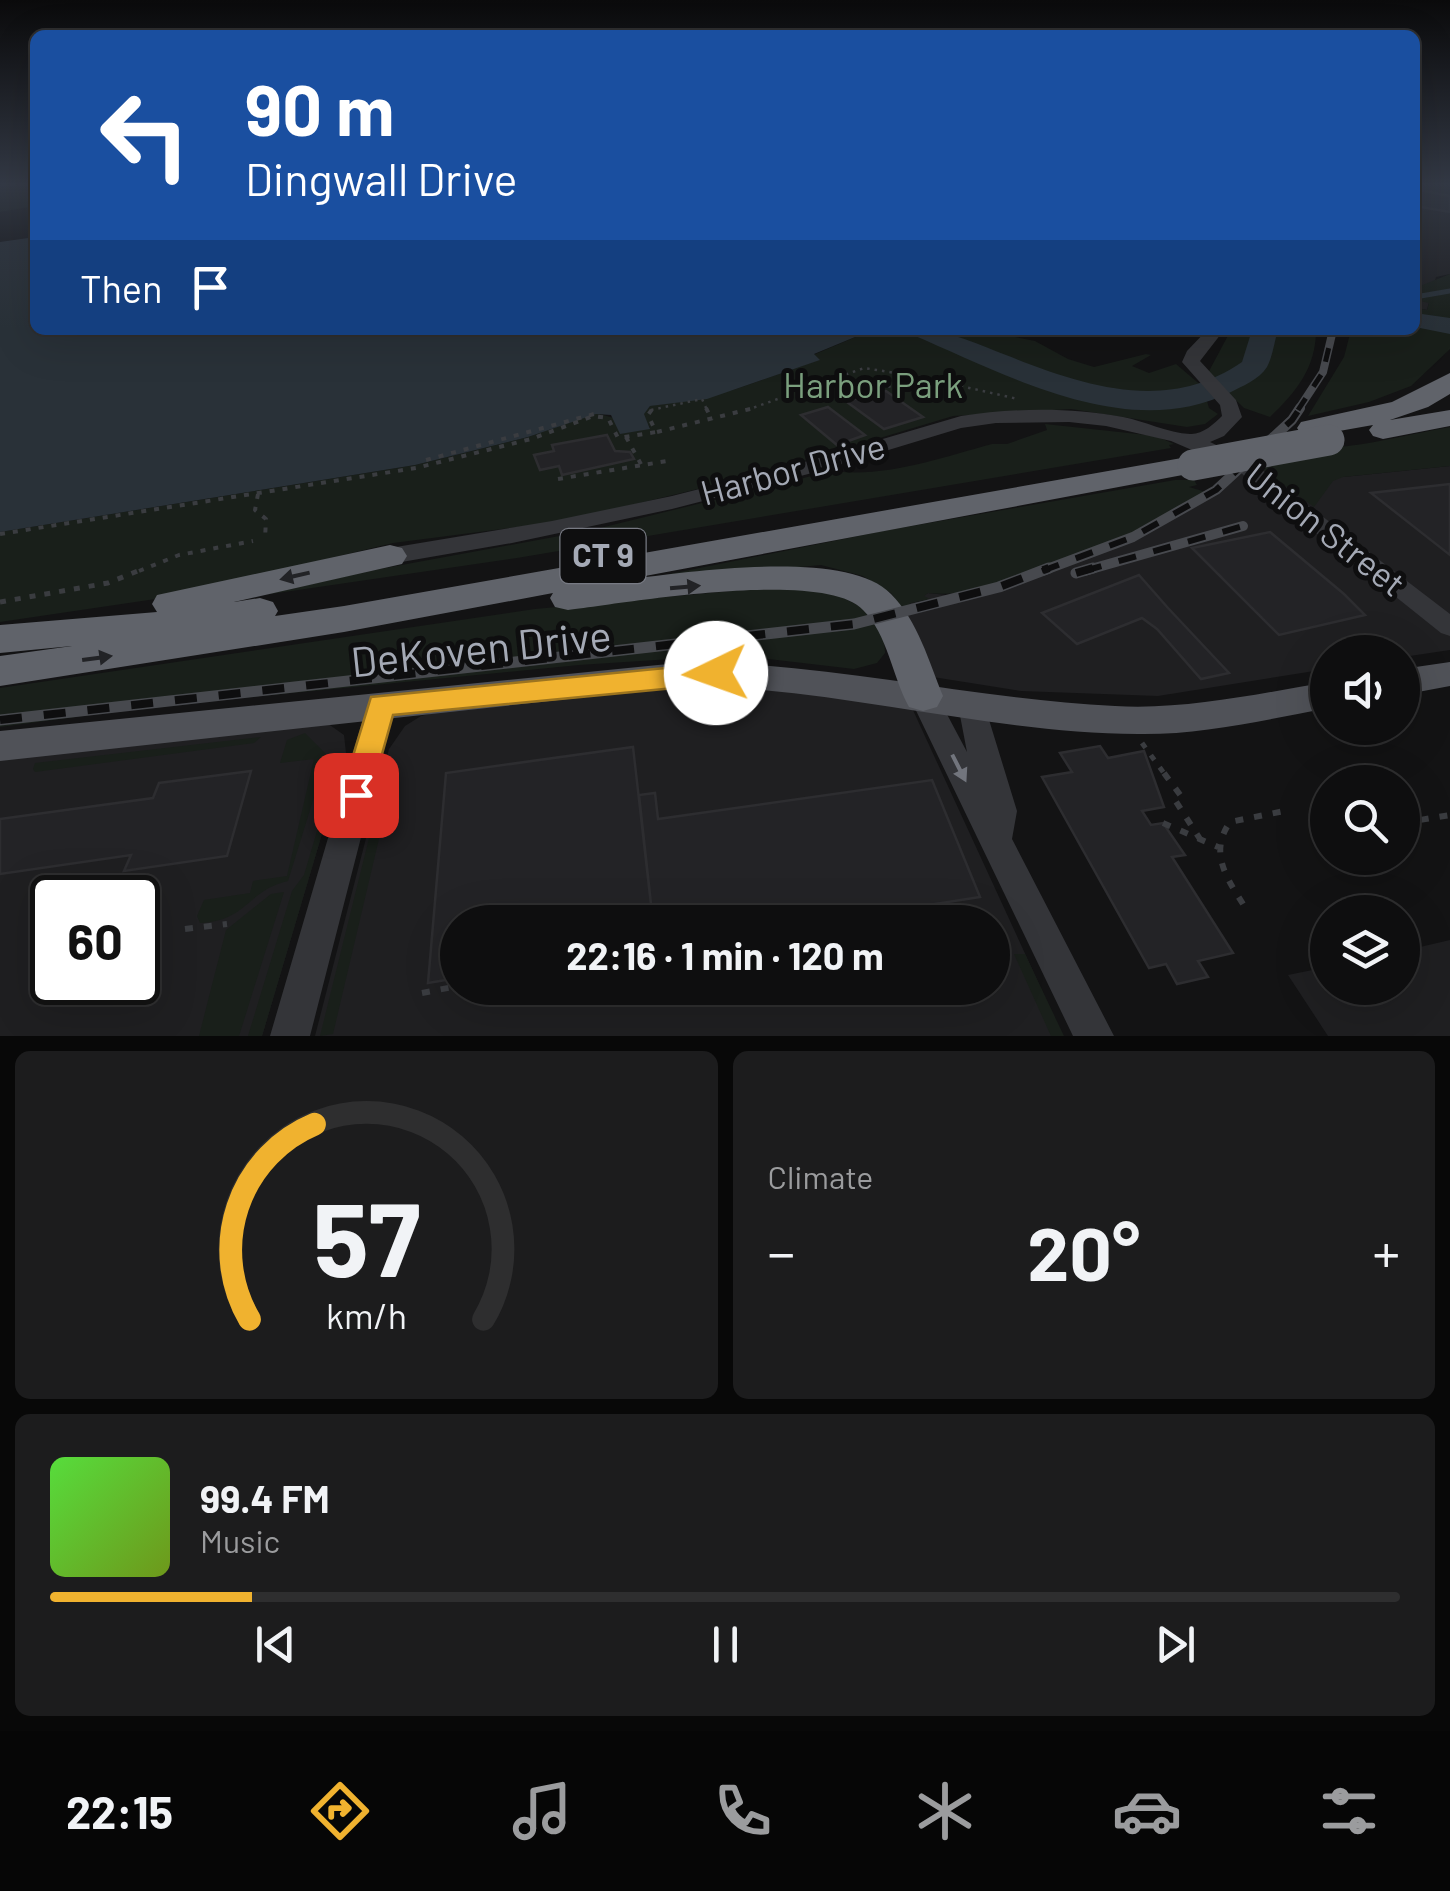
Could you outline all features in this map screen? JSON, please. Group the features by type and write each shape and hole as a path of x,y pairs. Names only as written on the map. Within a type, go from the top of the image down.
{"highway":[{"path":"1361,418 1416,402 1450,381"},
{"name":"CT 9","path":"1320,434 1361,418 1450,401"},
{"name":"CT 9","path":"14,637 169,624 435,585 1188,452 1450,420"},
{"name":"CT 9","path":"0,671 344,619 1188,452"},
{"path":"14,637 390,556"},
{"path":"344,619 783,577 822,578 857,588 880,605 923,696"}],"main road":[{"name":"DeKoven Drive","path":"0,746 716,673 796,677 1070,718 1144,720 1218,714 1310,698"},
{"path":"1420,679 1450,674"}],"street":[{"path":"1188,452 1227,424 1232,410 1192,362 1193,355 1211,335"},
{"name":"Harbor Drive","path":"390,556 588,523 769,479 983,418 1106,422 1188,452"},
{"name":"Union Street","path":"1188,452 1243,465 1450,627"},
{"path":"923,696 1094,1036"},
{"path":"290,1036 381,705"},
{"path":"972,706 978,744 1001,811 995,840"}],"path":[{"path":"0,534 416,468 528,443 593,416 608,418 618,438 656,432 712,420 864,368 1032,402"},
{"path":"881,389 921,377"},
{"path":"910,380 919,386"},
{"path":"656,432 648,415 653,407 702,399 712,420"},
{"path":"426,460 518,437 592,412 593,416"},
{"path":"626,437 642,466"},
{"path":"558,480 667,461"},
{"path":"258,493 256,510 266,519 265,539"},
{"path":"0,602 108,583 179,555 253,541"},
{"path":"1139,739 1182,796 1175,800 1200,839"},
{"path":"1242,904 1223,872 1218,847 1230,822 1289,810"},
{"path":"1420,820 1450,815"},
{"path":"1163,823 1218,847"},
{"path":"184,929 227,924"},
{"path":"422,993 440,990"}],"shaded area":[{"path":"1420,232 1450,232 1450,274 1436,277 1427,310 1420,309"},
{"path":"30,238 30,335 860,335 814,354 820,360 707,399 650,406 644,414 650,429 620,434 611,415 596,414 528,437 415,465 0,532 0,242"},
{"path":"1243,465 1343,477 1450,466 1450,650 1420,654 1420,635 1310,635 1310,672 1158,696 1021,691 933,677 903,609 911,603 928,600 923,596 928,593 955,596 1055,569 1202,499"},
{"path":"769,687 912,708 1003,905 440,905 440,1005 1010,1005 1010,921 1063,1036 315,1036 389,749 405,726 421,716 452,709 665,688"},
{"path":"327,723 344,735 346,753 262,1036 0,1036 0,756"},
{"path":"1450,940 1450,1036 1328,1036 1288,975 1310,970 1310,1005 1420,1005 1420,947"}],"green space":[{"path":"1450,274 1450,349 1411,386 1369,402 1308,416 1344,357 1350,335 1420,335 1420,309 1427,310 1429,303 1420,301 1420,286"},
{"name":"Harbor Park","path":"860,335 1002,335 1035,341 1068,359 1094,367 1146,354 1151,355 1132,366 1149,373 1176,364 1203,387 1209,408 1218,414 1205,424 1187,427 1071,409 953,416 760,474 565,521 393,543 169,597 0,622 0,532 415,465 528,437 596,413 650,428 643,414 650,406 733,390 819,360 813,355"},
{"path":"1228,335 1316,335 1303,378 1270,417 1244,408 1208,373"},
{"path":"1045,424 1156,436 1174,444 1169,445 1171,448 517,558 264,595 369,571 592,530 832,471 872,472 913,465 992,444 1007,444 1047,430"},
{"path":"1450,427 1450,466 1343,477 1333,481 1314,507 1253,462 1374,442"},
{"path":"1175,480 1194,480 1197,485 1189,487 1206,492 1071,561 995,587 928,593 924,596 930,599 903,609 891,593 863,576 821,565 610,586 883,531"},
{"path":"808,584 848,600 870,615 883,638 885,653 877,663 854,669 733,655 579,665 160,706 0,727 0,688 535,609"},
{"path":"305,733 327,755 288,881 264,891 228,917 200,923 197,916 204,900 250,893 253,881 287,876 314,759 280,763 287,740"},
{"path":"261,737 254,743 35,772 33,769 35,763"},
{"path":"346,753 262,1036 248,1036 292,891 304,875 339,757"},
{"path":"386,809 333,1034 320,1036 376,810"},
{"path":"284,892 239,1036 199,1036 226,930 271,894"},
{"path":"1014,954 1025,954 1064,1036 1051,1036"}],"building":[{"path":"886,391 923,417 884,429 847,402 871,392"},
{"path":"828,407 865,435 837,445 801,415"},
{"path":"607,435 615,451 630,452 634,459 562,475 559,466 540,470 534,455 554,451 552,445"},
{"path":"1450,484 1450,555 1371,493"},
{"path":"1270,532 1365,615 1279,635 1192,548"},
{"path":"1139,575 1229,673 1201,679 1157,629 1142,618 1077,644 1042,613"},
{"path":"1100,746 1108,758 1144,751 1164,807 1142,811 1151,825 1163,823 1185,855 1172,857 1233,953 1198,961 1208,977 1177,984 1166,964 1149,968 1042,777 1072,772 1060,753"},
{"path":"633,747 651,905 440,905 440,981 428,983 446,773"},
{"path":"251,771 227,856 124,871 131,855 0,874 0,819 153,798 159,783"},
{"path":"932,780 980,897 928,905 651,905 639,795 655,793 658,819"}],"waterway":[{"path":"1420,296 1450,291"},
{"path":"1420,321 1450,326"},
{"path":"934,335 1078,390 1161,402 1200,396 1250,370 1256,363 1264,335"}],"railway":[{"path":"1298,410 1323,372 1332,335"},
{"path":"1042,571 1133,537 1216,490 1300,408"},
{"path":"1084,571 1243,526"},
{"path":"0,720 854,624 999,587 1049,568"},
{"path":"1076,573 1093,568"}],"route":[{"path":"356,795 381,705 716,673"}]}
